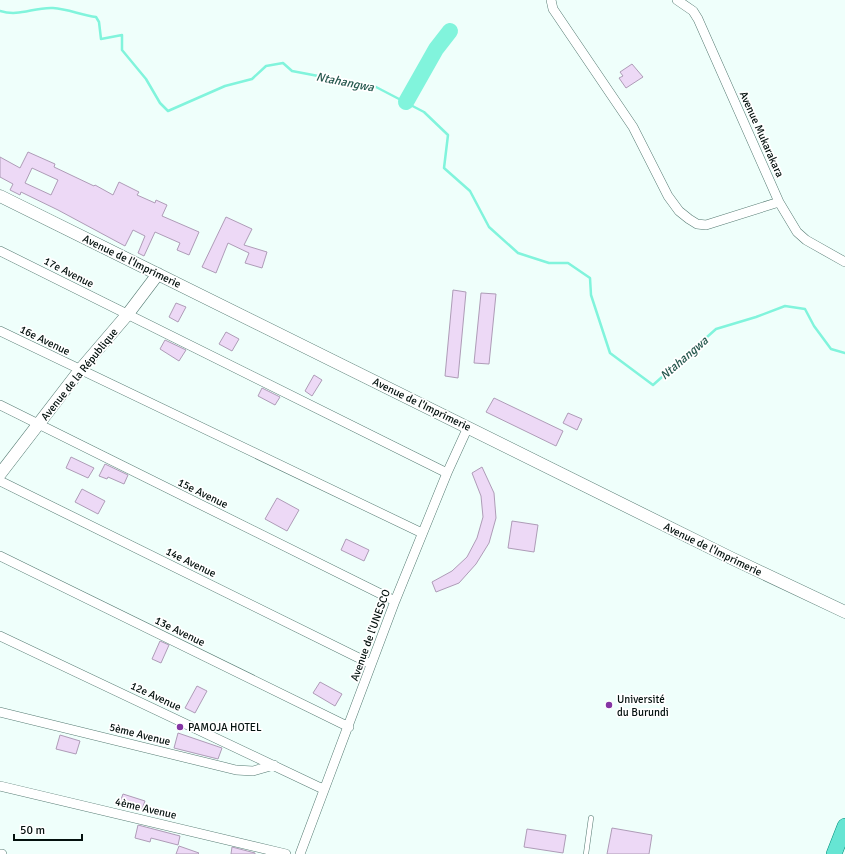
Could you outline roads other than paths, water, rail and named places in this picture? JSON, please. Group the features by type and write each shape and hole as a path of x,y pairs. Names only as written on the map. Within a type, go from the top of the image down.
{"main road":[{"path":"834,854 845,826"}],"street":[{"path":"551,0 553,9 633,127 668,196 679,211 697,224 706,225 779,202"},
{"name":"Avenue Mukarakara","path":"677,0 687,6 698,18 779,202 797,232 806,240 845,262"},
{"name":"Avenue de l'Imprimerie","path":"0,196 731,558 845,612"},
{"name":"17e Avenue","path":"0,251 447,473"},
{"name":"Avenue de la République","path":"0,474 80,370 128,315 158,274"},
{"name":"16e Avenue","path":"0,330 80,370 422,533"},
{"name":"15e Avenue","path":"0,405 395,601"},
{"name":"Avenue de l'UNESCO","path":"300,854 323,789 349,727 395,601 447,473 468,427"},
{"name":"14e Avenue","path":"0,481 371,664"},
{"name":"13e Avenue","path":"0,556 349,727"},
{"name":"12e Avenue","path":"0,636 323,789"},
{"name":"5ème Avenue","path":"0,712 236,770 253,771 274,765"},
{"name":"4ème Avenue","path":"0,786 286,854"}],"lane":[{"path":"586,854 591,818"}],"waterway":[{"name":"Ntahangwa","path":"0,11 14,13 53,8 96,17 99,22 101,39 122,35 122,50 146,79 160,103 168,111 225,86 252,79 266,66 283,63 292,71 376,87 424,112 448,135 444,168 470,191 489,227 518,253 549,263 568,263 590,278 591,295 610,353 653,385 716,329 756,317 785,306 805,309 814,326 831,349 845,353"},
{"path":"406,102 436,49 450,31"}],"place":[{"name":"Université du Burundi","path":"609,705"},
{"name":"PAMOJA HOTEL","path":"180,727"}]}
